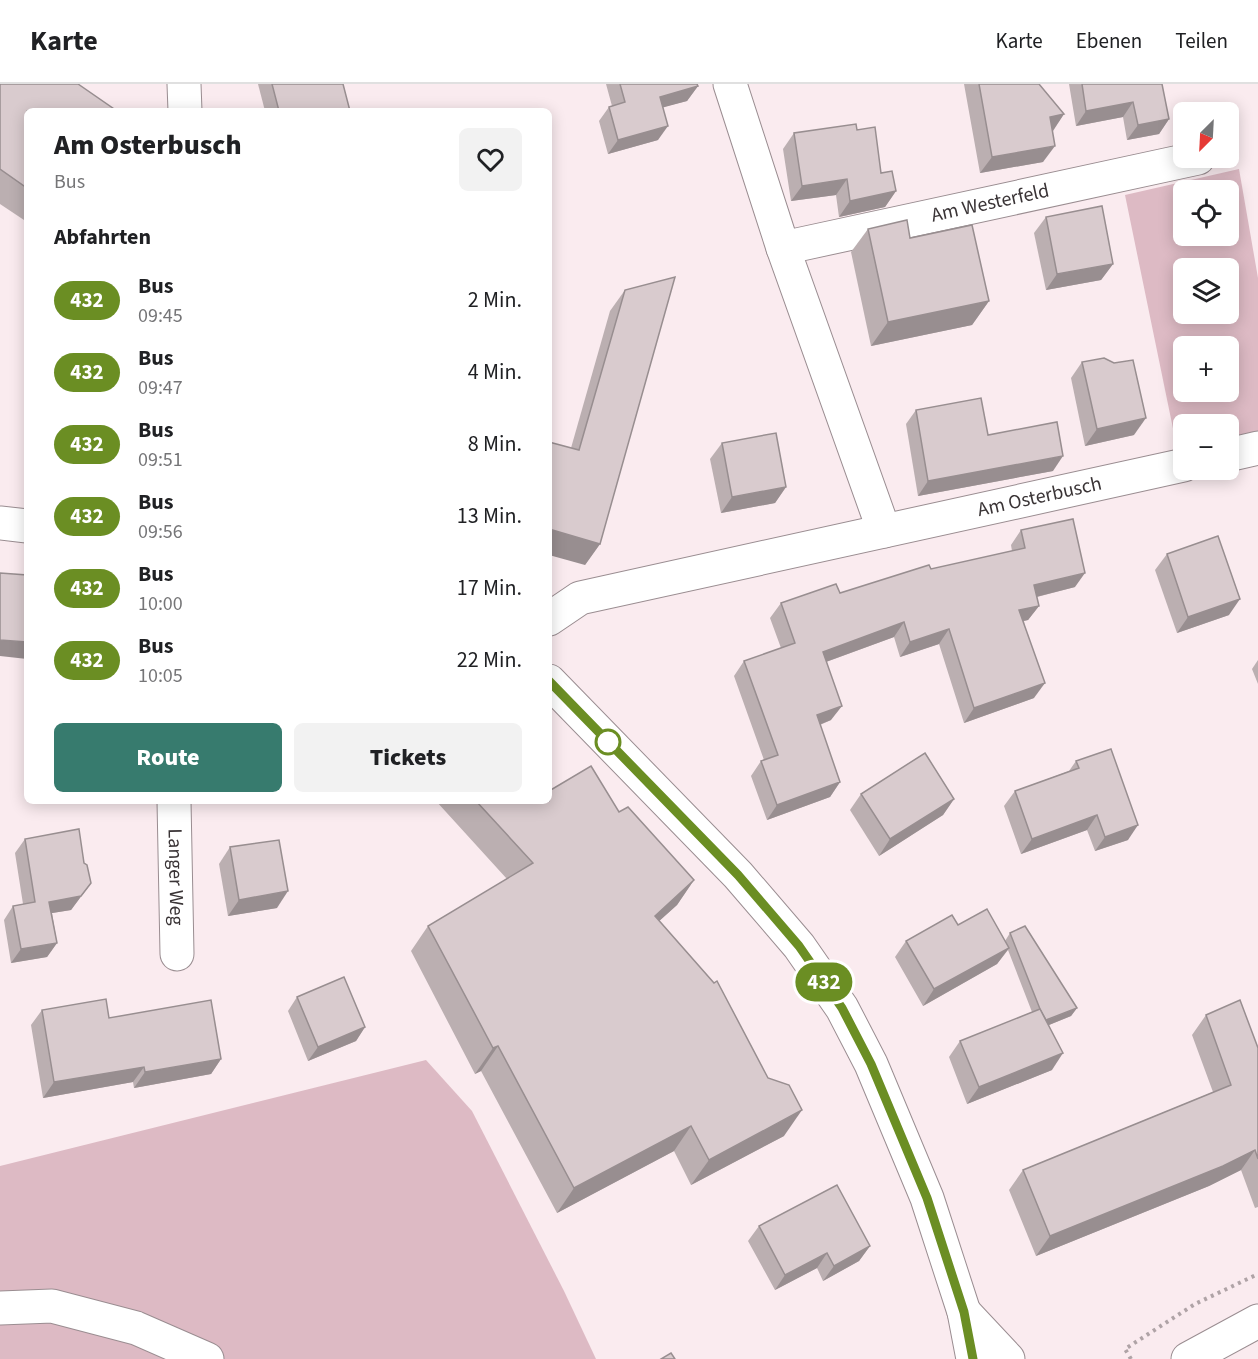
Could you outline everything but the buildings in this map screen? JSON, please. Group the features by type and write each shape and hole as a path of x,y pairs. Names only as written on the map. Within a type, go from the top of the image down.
{"street":[{"path":"184,84 186,108"},
{"path":"730,84 783,249 884,531"},
{"name":"Am Westerfeld","path":"783,249 1173,163"},
{"path":"1239,452 1258,448"},
{"name":"Am Osterbusch","path":"552,617 580,598 1173,467"},
{"path":"0,523 24,526"},
{"path":"552,684 738,875 799,946 842,1008 871,1064 927,1198 964,1312 973,1359"},
{"name":"Langer Weg","path":"174,804 177,954"},
{"path":"0,1308 52,1306 136,1328 207,1359"},
{"path":"964,1312 1008,1359"},
{"path":"1188,1359 1258,1321"}],"path":[{"path":"1131,1359 1125,1349 1194,1304 1258,1274"}],"shaded area":[{"path":"1239,169 1258,278 1258,431 1239,435 1239,414 1173,414 1173,429 1125,195 1173,184 1173,246 1239,246 1239,180 1191,180"},
{"path":"426,1060 472,1111 596,1359 0,1359 0,1166"}],"bus line":[{"name":"432","path":"552,684 738,875 799,946 842,1008 871,1064 927,1198 964,1312 973,1359"}]}
